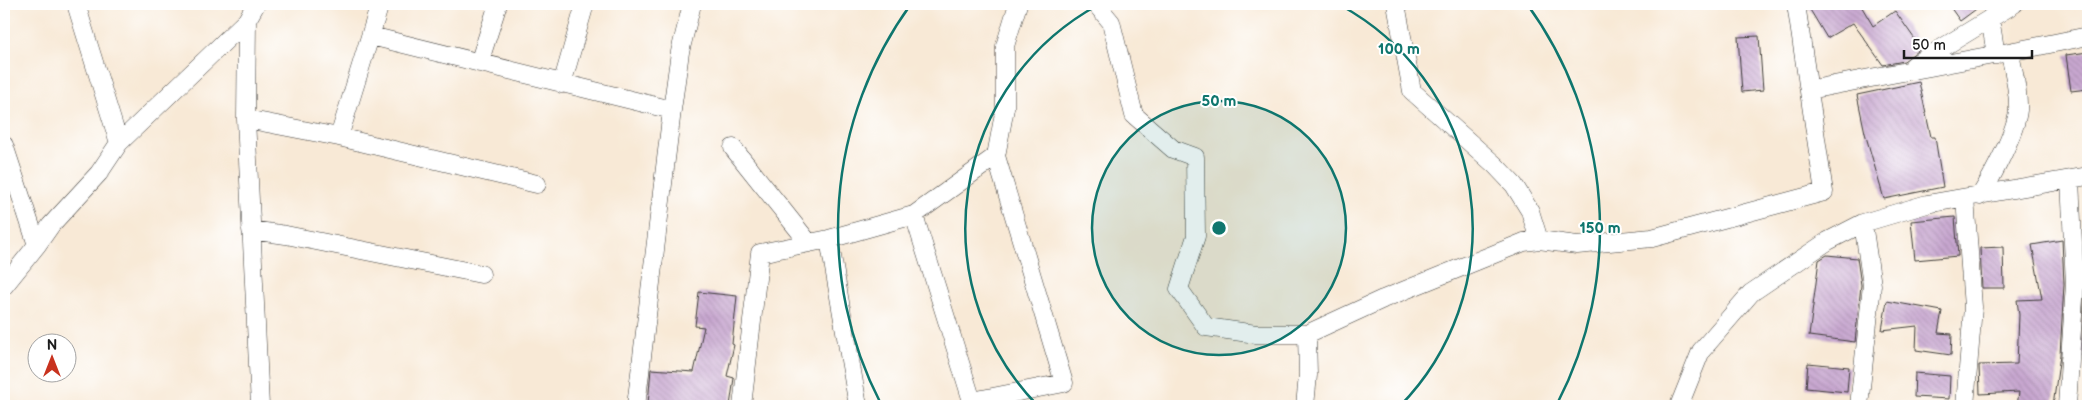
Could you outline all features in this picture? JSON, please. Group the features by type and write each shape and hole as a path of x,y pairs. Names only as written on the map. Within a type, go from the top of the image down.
{"street":[{"path":"76,4 119,143"},
{"path":"4,286 51,225 100,173 119,143 247,20 256,4"},
{"path":"340,137 380,4"},
{"path":"479,63 498,4"},
{"path":"562,84 585,4"},
{"path":"636,406 680,52 692,4"},
{"path":"914,215 972,401 1064,383 996,156 1005,108 1005,46 1018,4"},
{"path":"1096,4 1111,22 1134,115 1173,149 1195,157 1196,236 1179,289 1206,327 1256,334 1306,334 1384,299 1515,246 1539,240 1577,244 1652,238 1824,192 1796,4"},
{"path":"1396,4 1412,91 1495,165 1514,185 1530,211 1539,240"},
{"path":"1905,71 2014,4"},
{"path":"1965,406 1973,307 1973,197 1997,169 2018,112 2018,93 1990,18"},
{"path":"247,20 246,119 260,406"},
{"path":"371,36 672,110"},
{"path":"1809,90 2003,54 2088,36"},
{"path":"246,119 340,137 537,184"},
{"path":"4,146 37,245"},
{"path":"733,148 809,243"},
{"path":"742,406 760,253 829,239 914,215 996,156"},
{"path":"1679,406 1701,351 1751,293 1828,241 1863,223 1927,204 2088,176"},
{"path":"2067,406 2075,284 2070,180"},
{"path":"1859,406 1872,285 1863,223"},
{"path":"252,230 286,235 481,274"},
{"path":"829,239 858,406"},
{"path":"1304,406 1308,375 1306,334"}],"building":[{"path":"1816,4 1860,4 1873,26 1895,11 1921,48 1904,61 1883,65 1853,23 1827,38 1809,8"},
{"path":"1948,4 1983,4 1960,21"},
{"path":"1759,36 1763,90 1742,92 1738,37"},
{"path":"2088,52 2088,89 2071,91 2066,55"},
{"path":"1919,82 1931,137 1935,137 1943,187 1884,199 1865,133 1857,95"},
{"path":"1955,217 1958,256 1915,260 1911,221"},
{"path":"2062,240 2064,284 2060,355 2053,406 2017,406 2019,392 1980,394 1979,365 2017,364 2019,315 2017,300 2042,299 2032,245"},
{"path":"2003,247 2004,288 1982,288 1980,248"},
{"path":"1827,255 1857,258 1861,285 1855,342 1809,336 1819,260"},
{"path":"2085,288 2088,288 2088,355 2081,355"},
{"path":"699,292 737,296 732,344 734,345 727,376 734,378 730,406 679,401 679,406 648,404 651,369 694,372 704,327 695,326"},
{"path":"1887,301 1942,311 1938,333 1952,334 1951,355 1916,350 1917,326 1882,330"},
{"path":"1808,363 1849,367 1847,392 1806,388"},
{"path":"1915,373 1950,376 1949,399 1914,397"}]}
